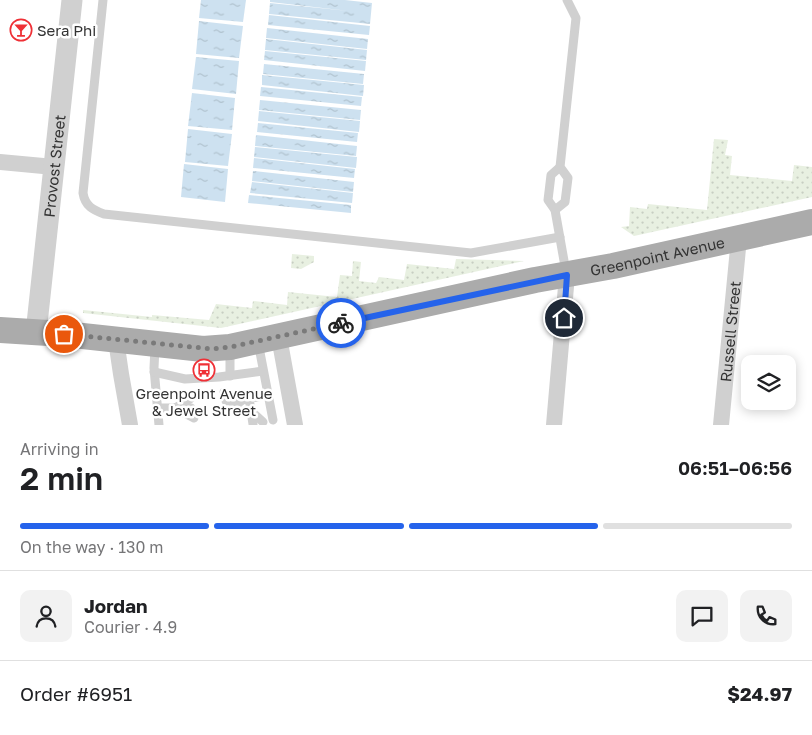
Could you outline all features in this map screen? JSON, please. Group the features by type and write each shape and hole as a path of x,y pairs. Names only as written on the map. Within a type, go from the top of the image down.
{"main road":[{"name":"Greenpoint Avenue","path":"0,330 203,349 230,347 812,222"}],"street":[{"name":"Provost Street","path":"36,332 54,168 69,0"},
{"path":"0,162 54,168"},
{"name":"Russell Street","path":"721,425 739,238"},
{"path":"554,425 567,275"},
{"path":"268,339 295,425"},
{"path":"116,340 130,425"}],"lane":[{"path":"102,0 83,193 84,200 88,206 96,211 104,214 471,254 560,237"},
{"path":"566,0 576,18 560,167 551,176 548,200 556,210 567,275"},
{"path":"556,210 565,202 568,178 560,167"},
{"path":"268,339 263,371 273,420"},
{"path":"155,344 154,372 159,425"},
{"path":"230,347 230,376"},
{"path":"154,372 185,379 230,376 263,371"},
{"path":"225,397 246,399 267,395"},
{"path":"246,399 251,410 253,424"},
{"path":"228,412 246,399"},
{"path":"157,408 175,408 191,403"},
{"path":"175,408 194,418"},
{"path":"251,410 263,422"},
{"path":"244,425 251,410"}],"green space":[{"path":"714,139 728,140 725,155 732,156 730,175 792,181 794,165 812,167 812,197 634,236 621,227 629,226 630,207 647,209 648,204 707,210"},
{"path":"292,254 314,256 314,262 301,269 291,268"},
{"path":"456,259 524,261 221,328 83,313 83,310 152,317 152,315 209,320 216,304 252,308 253,301 287,305 288,292 337,297 340,275 352,276 353,261 361,262 359,281 376,283 379,277 404,280 407,264 454,269"}],"water":[{"path":"201,0 246,0 243,22 199,18"},
{"path":"270,0 345,0 372,3 370,24 269,14 270,3 349,11 270,2"},
{"path":"269,15 370,26 369,35 268,25"},
{"path":"199,21 243,26 239,58 196,54"},
{"path":"267,28 368,39 367,49 266,38"},
{"path":"266,39 367,50 366,60 265,50"},
{"path":"265,51 366,61 365,71 264,60"},
{"path":"196,57 239,61 236,94 192,89"},
{"path":"264,64 364,74 363,84 263,74"},
{"path":"262,75 364,85 363,96 262,85"},
{"path":"261,87 362,97 361,106 260,96"},
{"path":"192,93 235,98 232,130 188,126"},
{"path":"260,100 361,110 360,120 259,110"},
{"path":"259,111 360,121 359,132 258,121"},
{"path":"258,123 358,133 357,142 257,132"},
{"path":"188,129 232,134 228,166 185,162"},
{"path":"256,135 357,146 356,156 255,146"},
{"path":"255,147 357,157 356,168 254,157"},
{"path":"254,158 355,169 354,178 253,168"},
{"path":"184,164 228,169 225,202 181,197"},
{"path":"253,171 354,182 353,192 252,181"},
{"path":"252,182 353,193 352,203 250,193"},
{"path":"249,195 351,205 351,213 248,203"}],"way so far":[{"path":"64,334 212,349 230,347 341,323"}],"place":[{"name":"Sera Phi","path":"21,30"},
{"name":"Greenpoint Avenue & Jewel Street","path":"204,370"}],"route":[{"path":"341,323 535,280 567,275 564,318"}]}
